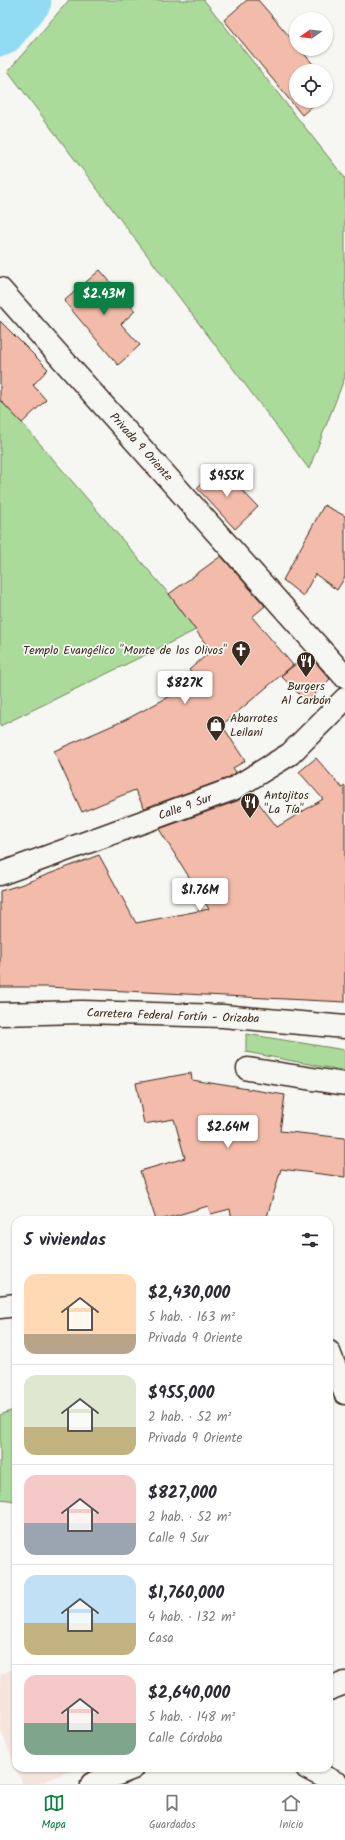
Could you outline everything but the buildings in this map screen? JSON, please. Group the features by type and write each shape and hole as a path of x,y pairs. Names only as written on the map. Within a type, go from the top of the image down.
{"street":[{"name":"Privada 9 Oriente","path":"0,289 345,677"},
{"name":"Calle 9 Sur","path":"0,874 233,789 290,754 345,699"},
{"name":"Carretera Federal Fortín - Orizaba","path":"0,1014 82,1012 215,1016 345,1027"},
{"path":"248,1069 345,1084"},
{"path":"0,1307 12,1306"},
{"path":"333,1350 345,1357"},
{"path":"333,1362 345,1393"},
{"path":"333,1688 345,1683"},
{"path":"92,1784 123,1772"},
{"path":"315,1772 338,1784"}],"shaded area":[{"path":"12,1670 12,1757 0,1728 0,1674"},
{"path":"18,1772 68,1772 37,1784 23,1784"}],"green space":[{"path":"69,0 204,0 345,178 345,377 309,469 8,71"},
{"path":"0,400 22,423 169,594 196,630 0,726"},
{"path":"246,1034 345,1050 345,1071 246,1052"},
{"path":"12,1410 12,1500 0,1499 0,1415"}],"waterway":[{"path":"0,32 27,0"}],"place":[{"name":"Templo Evangélico \"Monte de los Olivos\"","path":"241,667"},
{"name":"Burgers Al Carbón","path":"306,678"},
{"name":"Abarrotes Leilani","path":"216,742"},
{"name":"Antojitos \"La Tía\"","path":"250,819"}]}
